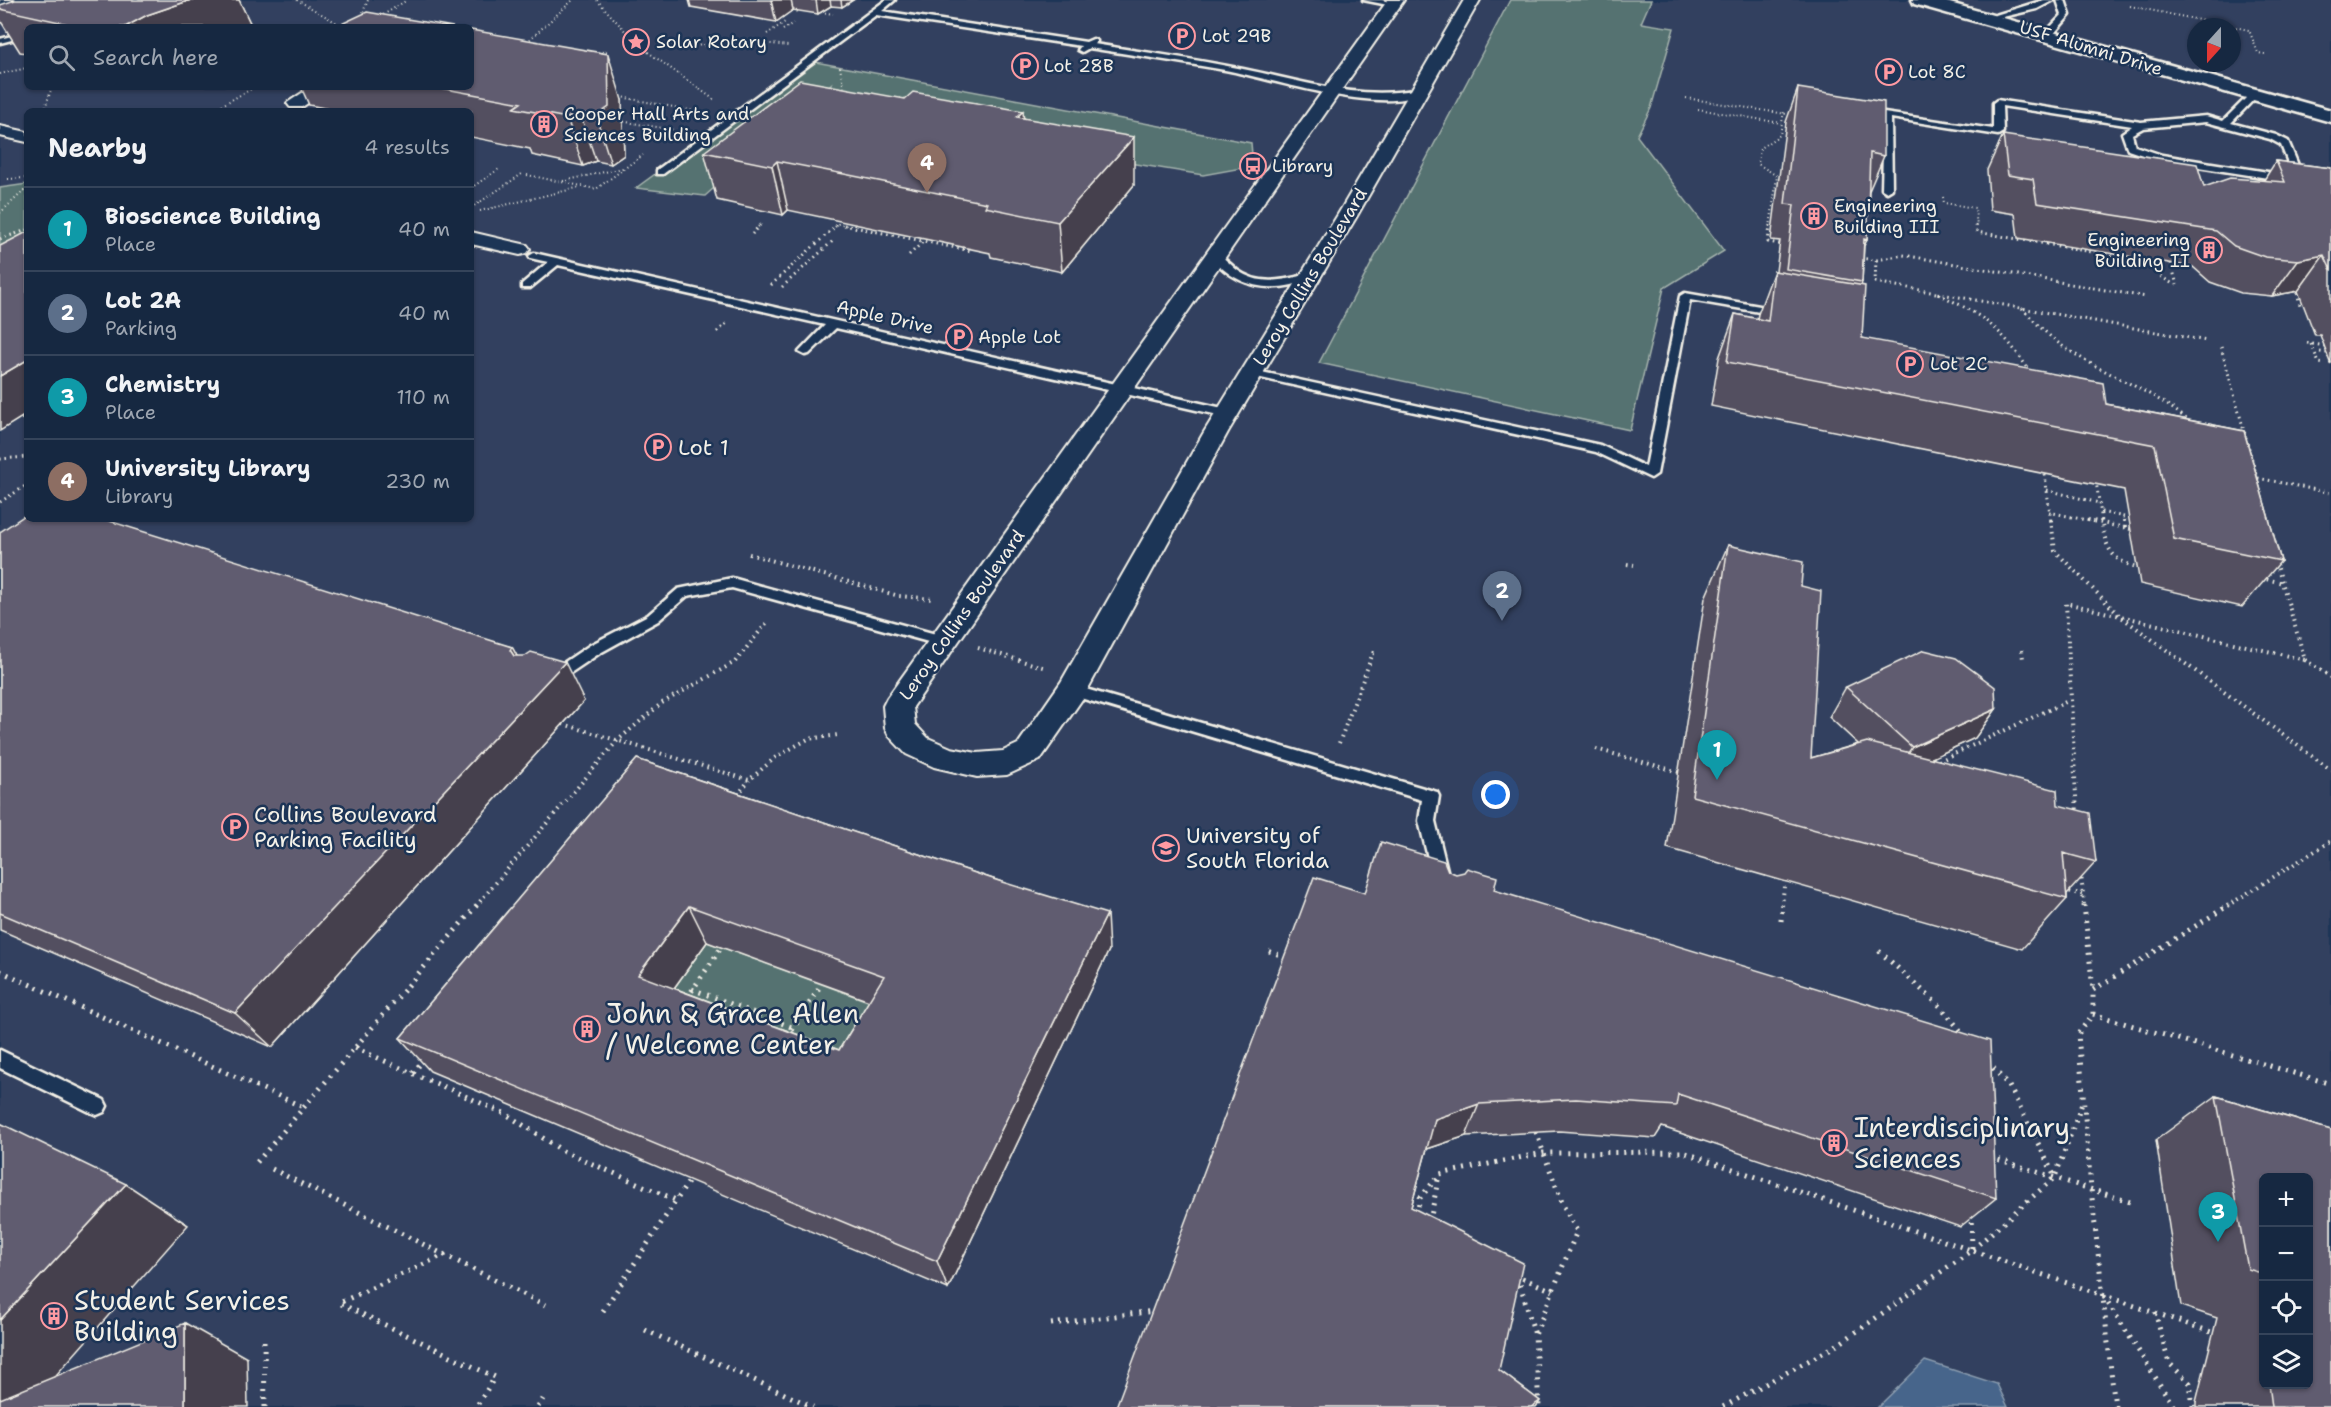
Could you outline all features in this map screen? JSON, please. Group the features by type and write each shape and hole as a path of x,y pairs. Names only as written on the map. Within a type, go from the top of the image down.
{"street":[{"name":"Leroy Collins Boulevard","path":"1394,2 898,706 900,728 917,746 945,759 976,765 1007,763 1029,752 1064,681 1310,277 1472,0"},
{"name":"USF Alumni Drive","path":"1920,0 2331,116"},
{"path":"0,2 12,2"},
{"path":"0,11 12,2"},
{"path":"296,103 318,90"},
{"path":"0,131 24,136"},
{"path":"474,239 527,253"}],"lane":[{"path":"660,172 891,0"},
{"path":"1367,0 1394,2"},
{"path":"1990,18 2034,7 2049,0"},
{"path":"2048,35 2066,15 2061,0"},
{"path":"875,12 1242,71 1333,91 1390,98 1419,92"},
{"path":"0,41 24,35"},
{"path":"2226,123 2253,95"},
{"path":"1887,189 1887,115 1998,132 1997,103 2141,125 2206,119 2226,123 2285,143 2296,172 2274,176 2160,158 2131,148 2124,140 2127,133 2141,125"},
{"name":"Apple Drive","path":"527,253 1227,413"},
{"path":"1215,256 1244,281 1268,286 1310,277"},
{"path":"526,286 556,261"},
{"path":"1252,373 1600,449 1651,474 1685,296 1789,315"},
{"path":"805,352 833,324"},
{"path":"540,688 595,649 653,618 683,592 732,583 943,641"},
{"path":"1064,681 1431,796 1427,821 1443,890"},
{"path":"0,1059 97,1106"}],"path":[{"path":"297,0 339,24"},
{"path":"358,24 368,0"},
{"path":"373,22 407,0"},
{"path":"524,44 573,0"},
{"path":"597,0 626,32"},
{"path":"2130,6 2249,30 2258,53 2265,54"},
{"path":"793,10 798,12"},
{"path":"821,12 832,14"},
{"path":"767,34 783,23 776,22"},
{"path":"783,30 793,23"},
{"path":"667,44 694,46 747,41 789,46"},
{"path":"585,55 608,51"},
{"path":"648,52 718,103"},
{"path":"832,73 842,66 845,98"},
{"path":"0,74 24,69"},
{"path":"45,108 51,90"},
{"path":"216,108 250,90"},
{"path":"616,96 707,113"},
{"path":"888,99 897,97 914,100"},
{"path":"1686,98 1795,115"},
{"path":"1721,113 1722,104"},
{"path":"1698,109 1782,123"},
{"path":"1780,135 1784,112"},
{"path":"669,137 678,131"},
{"path":"1790,137 1780,135 1760,148 1758,164 1777,176 1768,242 1791,246"},
{"path":"527,175 596,189 651,150"},
{"path":"559,182 627,167"},
{"path":"474,186 499,169"},
{"path":"474,206 522,174"},
{"path":"8,179 24,178"},
{"path":"474,212 584,186"},
{"path":"0,213 24,191"},
{"path":"1943,197 1944,203 1975,208 1977,232 2155,262 2157,275 2161,281 2173,284"},
{"path":"752,234 762,224"},
{"path":"770,285 838,224 852,225 971,251"},
{"path":"0,239 24,231"},
{"path":"782,288 834,240"},
{"path":"909,255 923,241"},
{"path":"1856,257 1876,260 1903,255 2146,297"},
{"path":"1876,260 1875,282 2207,341"},
{"path":"2171,263 2177,285"},
{"path":"2295,284 2300,305"},
{"path":"1936,293 1991,320 2013,345 2032,375"},
{"path":"2022,308 2047,335 2074,354 2150,393 2177,409 2193,424"},
{"path":"2307,343 2331,347"},
{"path":"2312,344 2319,363 2325,364 2320,352 2327,354 2331,364"},
{"path":"2221,347 2260,489"},
{"path":"8,414 24,418"},
{"path":"0,459 24,457"},
{"path":"2249,471 2257,478"},
{"path":"2045,475 2055,551 2120,616 2331,770"},
{"path":"2246,475 2331,493"},
{"path":"2096,479 2102,523 2113,555 2123,563 2137,567"},
{"path":"0,502 24,486"},
{"path":"2047,490 2099,503"},
{"path":"2049,512 2128,529 2124,517 2101,512"},
{"path":"749,554 899,596 934,600"},
{"path":"2274,555 2305,660"},
{"path":"1627,564 1634,566"},
{"path":"2254,577 2283,583"},
{"path":"2077,819 2066,603 2305,660 2331,677"},
{"path":"257,1162 618,740 662,703 735,662 771,617"},
{"path":"977,648 1064,681"},
{"path":"2022,650 2023,659"},
{"path":"1336,749 1363,685 1373,653 1377,654"},
{"path":"1932,764 2071,700"},
{"path":"563,724 749,780"},
{"path":"732,804 749,780 776,758 808,739 838,735"},
{"path":"1596,749 1678,772"},
{"path":"1945,754 1952,756"},
{"path":"2093,990 2331,841"},
{"path":"2080,864 2093,990 2093,1014 2078,1034 2091,1189 2115,1407"},
{"path":"1781,921 1786,870"},
{"path":"2057,888 2084,895"},
{"path":"696,1003 686,999 726,941"},
{"path":"1269,951 1292,959"},
{"path":"1879,951 1941,1007 1971,1042"},
{"path":"0,971 303,1107"},
{"path":"776,1038 794,1028 829,972"},
{"path":"692,989 794,1028"},
{"path":"2093,1014 2331,1083"},
{"path":"355,1048 506,1114 563,1150 678,1201"},
{"path":"414,1073 428,1054"},
{"path":"1986,1059 2009,1086 2055,1177"},
{"path":"1723,1407 1839,1344 1971,1250 2055,1177 2084,1097"},
{"path":"1535,1335 1577,1231 1563,1205 1536,1132"},
{"path":"1415,1220 1420,1198 1440,1174 1543,1153 1683,1152 2220,1335"},
{"path":"1989,1156 2130,1202"},
{"path":"272,1169 544,1305"},
{"path":"603,1311 696,1171"},
{"path":"1429,1226 1440,1174"},
{"path":"1971,1205 1971,1250"},
{"path":"446,1254 339,1303 495,1377 476,1407"},
{"path":"1507,1272 1553,1291"},
{"path":"1517,1276 1535,1335 1539,1407"},
{"path":"2103,1294 2174,1407"},
{"path":"1051,1324 1162,1310"},
{"path":"2155,1312 2169,1363 2190,1383 2193,1407"},
{"path":"645,1330 813,1407"},
{"path":"264,1341 265,1407"},
{"path":"538,1407 543,1399"}],"shaded area":[{"name":"University of South Florida","path":"0,0 2331,0 2331,1407 0,1407"},
{"path":"1925,1361 1997,1384 2008,1407 1878,1407"}],"green space":[{"path":"1510,0 1651,0 1641,23 1674,28 1651,108 1637,136 1724,251 1664,288 1630,430 1319,363"},
{"path":"810,61 1251,143 1253,166 1203,175 821,113 831,84 705,196 636,188"},
{"path":"24,184 24,279 0,291 0,188"},
{"path":"707,942 895,1011 852,1084 659,1009"}],"building":[{"path":"15,0 191,0 147,15 130,24 68,24 0,9 0,5"},
{"path":"367,12 436,24 341,24"},
{"path":"474,31 608,54 609,107 596,116 580,113 567,118 514,108 521,103 451,90 474,90"},
{"path":"800,80 905,99 913,92 1023,111 1017,117 1134,137 1058,222 985,207 987,203 844,174 777,161 772,166 704,152"},
{"name":"Engineering Building III","path":"1798,88 1884,102 1884,156 1870,153 1867,240 1864,239 1862,282 1786,269 1794,205 1785,204"},
{"path":"2003,135 2197,164 2204,187 2230,178 2285,182 2276,161 2331,168 2331,270 2324,255 2298,260 2265,257 2234,246 2216,231 2037,203 2033,179 2008,175"},
{"path":"24,234 24,362 0,376 0,246"},
{"path":"1774,271 1865,286 1862,338 2103,383 2106,404 2244,431 2281,561 2174,539 2155,445 1727,362 1735,314 1768,321"},
{"name":"Collins Boulevard Parking Facility","path":"24,516 24,522 113,522 512,647 510,650 514,656 525,656 531,652 565,662 235,1013 0,913 0,532"},
{"path":"1728,545 1803,562 1801,586 1821,591 1811,758 1867,742 2057,790 2058,805 2090,813 2096,862 2063,853 2067,899 1692,796"},
{"path":"1924,650 1956,658 1995,687 1996,709 1912,747 1846,687"},
{"name":"John & Grace Allen / Welcome Center","path":"637,759 1002,882 1107,914 937,1261 400,1038","holes":["689,906 884,976 839,1050 638,975"]},
{"name":"Interdisciplinary Sciences","path":"1381,842 1444,861 1448,871 1456,874 1464,872 1467,868 1497,877 1494,890 1990,1041 1996,1198 1678,1094 1676,1106 1576,1099 1479,1104 1435,1119 1411,1207 1523,1263 1499,1370 1540,1401 1531,1407 1116,1407 1314,877 1365,893"},
{"path":"2216,1096 2331,1130 2331,1407 2272,1407 2270,1389 2313,1389 2313,1173 2259,1173 2259,1272 2248,1269"},
{"path":"0,1123 126,1184 0,1320"},
{"path":"185,1323 185,1407 0,1407 0,1399"}],"place":[{"name":"Lot 29B","path":"1182,36"},
{"name":"Solar Rotary","path":"636,42"},
{"name":"Lot 28B","path":"1025,66"},
{"name":"Lot 8C","path":"1889,72"},
{"name":"Cooper Hall Arts and Sciences Building","path":"544,124"},
{"name":"Library","path":"1253,166"},
{"name":"University Library","path":"927,193"},
{"name":"Engineering Building III","path":"1814,216"},
{"name":"Engineering Building II","path":"2209,250"},
{"name":"Apple Lot","path":"959,337"},
{"name":"Lot 2C","path":"1910,364"},
{"name":"Lot 1","path":"658,447"},
{"name":"Lot 2A","path":"1502,621"},
{"name":"Bioscience Building","path":"1717,780"},
{"name":"Collins Boulevard Parking Facility","path":"235,827"},
{"name":"University of South Florida","path":"1166,848"},
{"name":"John & Grace Allen / Welcome Center","path":"587,1029"},
{"name":"Interdisciplinary Sciences","path":"1834,1143"},
{"name":"Chemistry","path":"2218,1242"},
{"name":"Student Services Building","path":"54,1316"}]}
